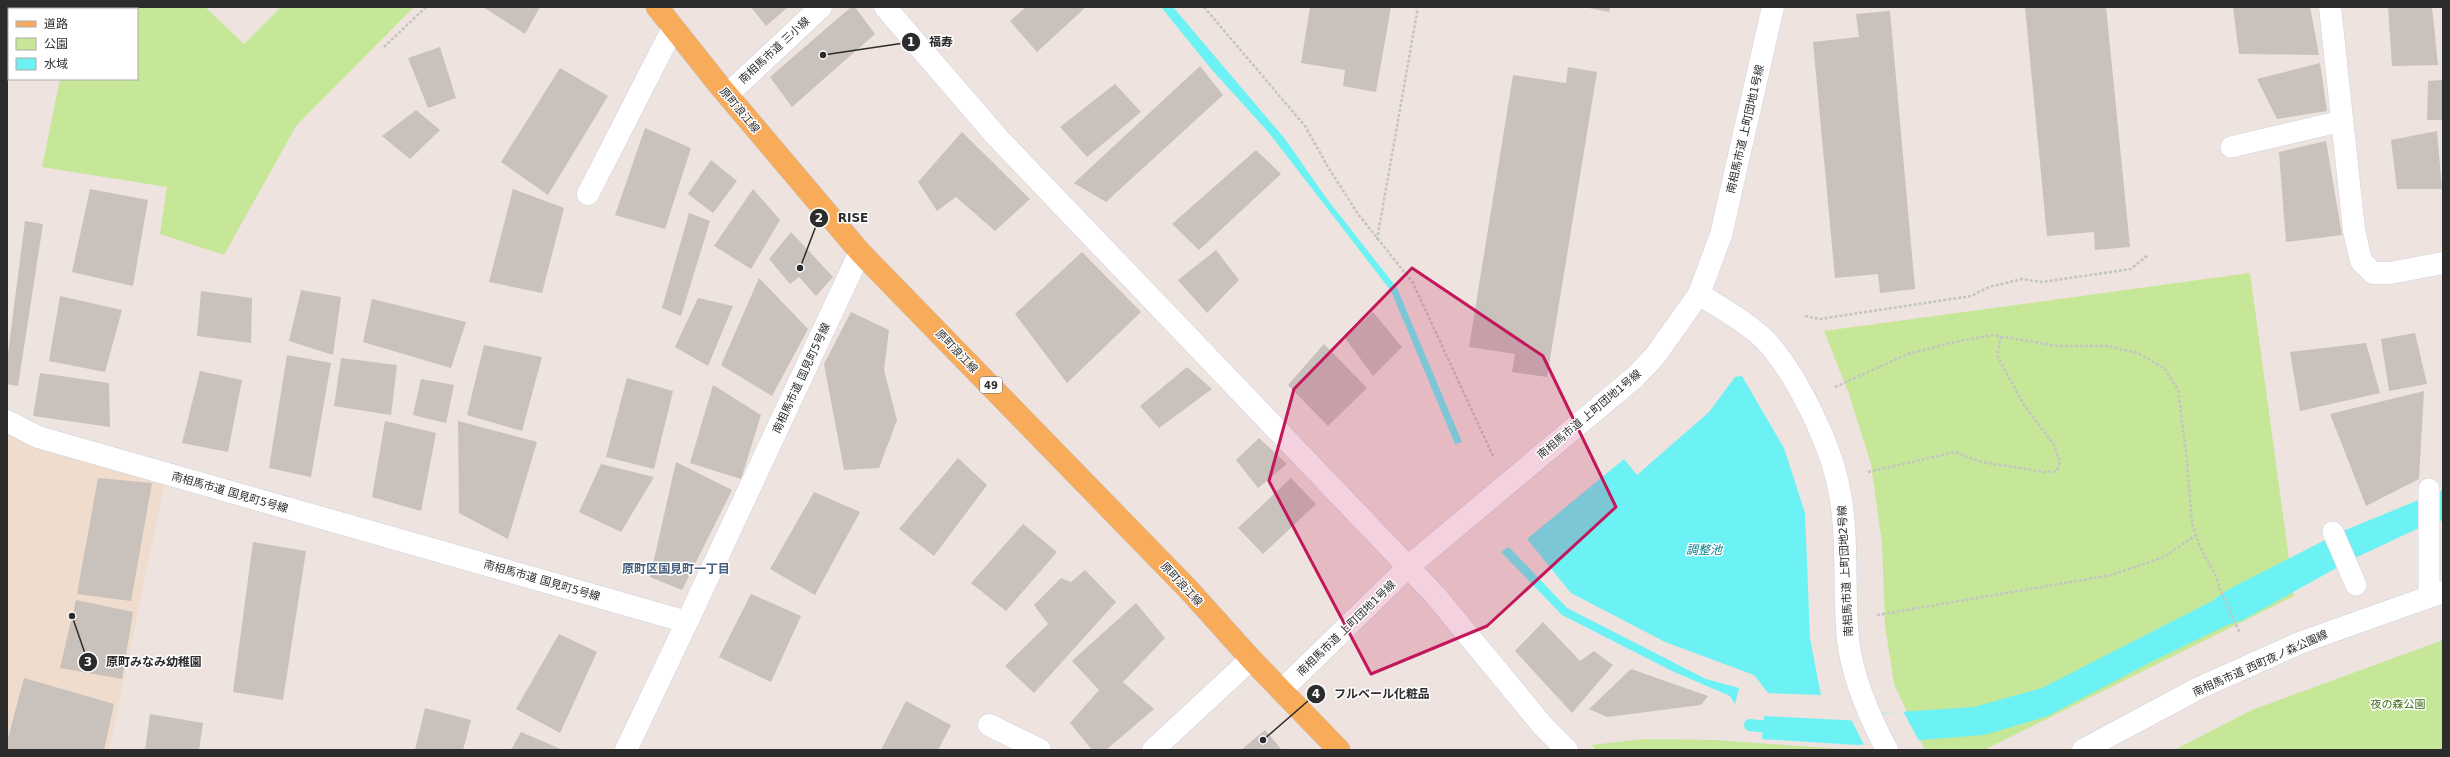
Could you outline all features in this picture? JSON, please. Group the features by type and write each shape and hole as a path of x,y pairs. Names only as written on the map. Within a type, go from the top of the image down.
{"main road":[{"name":"原町浪江線","path":"657,7 798,181 860,252 1189,590 1251,659 1339,750"}],"street":[{"name":"南相馬市道 三小線","path":"728,94 821,7"},
{"path":"885,7 998,138 1435,595 1543,726 1567,750"},
{"name":"南相馬市道 上町団地1号線","path":"1282,690 1408,567 1635,377 1655,356 1699,294 1721,235 1773,7"},
{"path":"2330,7 2354,230 2361,261 2374,273 2390,273 2443,263"},
{"path":"588,194 646,78 673,28"},
{"name":"南相馬市道 国見町5号線","path":"7,421 38,437 687,622 860,252"},
{"name":"南相馬市道 上町団地2号線","path":"1699,294 1735,317 1766,341 1797,385 1823,437 1839,488 1844,527 1848,640 1854,672 1887,750"},
{"name":"南相馬市道 西町夜ノ森公園線","path":"2083,750 2199,688 2302,642 2436,594"},
{"path":"626,750 687,622"},
{"path":"1153,750 1251,659"},
{"path":"989,725 1040,750"}],"lane":[{"path":"2231,147 2342,121"},
{"path":"2429,489 2430,528 2436,594"},
{"path":"2332,532 2356,585"}],"path":[{"path":"384,47 426,7"},
{"path":"1204,7 1305,126 1328,168 1377,240 1413,283 1494,458"},
{"path":"1377,240 1418,7"},
{"path":"1805,316 1820,319 1971,296 1989,287 2022,279 2042,282 2131,270 2148,255"},
{"path":"1835,387 1908,354 1950,343 1992,335 2058,346 2107,346 2138,352 2164,368 2178,390 2187,461 2192,524 2218,578 2220,590 2240,634"},
{"path":"1864,473 1955,452 1981,462 2045,472 2057,471 2060,462 2054,445 2024,405 1997,354 2001,336"},
{"path":"1873,615 2111,575 2164,557 2196,535"}],"highlighted area":[{"path":"1412,268 1543,356 1616,507 1487,626 1371,674 1269,481 1294,389"}],"shaded area":[{"path":"7,432 32,447 165,481 109,750 7,750"}],"green space":[{"path":"205,7 244,44 281,7 414,7 296,126 224,255 160,234 167,187 42,167 60,80 138,80 138,8 130,8"},
{"path":"2250,273 2294,596 1984,750 1925,750 1894,684 1885,625 1882,543 1871,464 1849,394 1824,331"},
{"name":"夜の森公園","path":"2443,640 2443,750 2174,750 2252,710"},
{"path":"1644,739 1715,740 1854,750 1596,750 1591,745"}],"water":[{"path":"1161,7 1173,7 1285,139 1327,199 1397,288 1462,442 1455,444 1391,291 1269,133 1212,70"},
{"name":"調整池","path":"1742,376 1784,448 1805,513 1810,638 1821,695 1768,693 1754,675 1665,642 1571,593 1527,539 1624,459 1637,475 1709,412 1735,377"},
{"path":"2443,490 2443,520 2419,528 2355,558 2343,531"},
{"path":"2325,540 2340,566 2241,621 2225,626 2151,662 2048,716 1984,735 1857,745 1762,739 1764,716 1863,721 1883,713 1974,707 2042,688 2212,601 2227,590"},
{"path":"1509,547 1567,608 1706,679 1739,688 1735,704 1730,696 1672,671 1562,615 1501,552"}],"pier":[{"path":"1903,711 1919,741 1864,745 1851,719"}],"building":[{"path":"483,7 540,7 525,34"},
{"path":"751,7 788,7 766,26"},
{"path":"851,7 855,7 875,34 792,107 770,77"},
{"path":"1026,7 1086,7 1037,52 1010,21"},
{"path":"1310,7 1391,7 1376,92 1343,86 1345,70 1301,63"},
{"path":"1584,7 1610,7 1609,12"},
{"path":"2025,7 2106,7 2130,247 2095,250 2094,232 2047,236"},
{"path":"2233,7 2310,7 2319,55 2239,54"},
{"path":"2388,7 2432,7 2438,65 2392,66"},
{"path":"1890,11 1915,289 1880,293 1878,274 1835,278 1813,42 1859,37 1856,14"},
{"path":"440,47 456,98 428,108 408,58"},
{"path":"2320,63 2327,111 2277,119 2257,79"},
{"path":"1200,66 1223,95 1106,202 1074,183"},
{"path":"1568,67 1597,72 1547,377 1512,372 1515,354 1469,347 1513,75 1566,83"},
{"path":"560,68 608,96 548,195 501,162"},
{"path":"2443,80 2443,120 2427,120 2428,81"},
{"path":"1115,84 1141,112 1087,157 1060,127"},
{"path":"416,110 440,130 410,159 382,136"},
{"path":"645,128 691,148 665,229 615,215"},
{"path":"2437,131 2442,189 2397,189 2391,140"},
{"path":"962,132 1030,199 995,231 956,197 937,211 918,182"},
{"path":"2326,141 2342,235 2286,242 2279,152"},
{"path":"1256,150 1281,174 1199,250 1172,224"},
{"path":"711,160 737,181 713,213 688,194"},
{"path":"90,189 148,200 133,286 72,272"},
{"path":"513,189 564,208 542,293 489,282"},
{"path":"753,189 780,220 751,269 714,246"},
{"path":"689,213 710,221 681,316 662,308"},
{"path":"25,221 43,224 18,386 7,384 7,361"},
{"path":"791,232 833,277 816,296 799,277 790,284 769,259"},
{"path":"1216,250 1239,280 1207,313 1178,280"},
{"path":"1082,252 1141,312 1067,383 1015,314"},
{"path":"759,278 808,329 772,396 721,365"},
{"path":"301,290 341,297 333,355 289,341"},
{"path":"201,291 252,298 251,343 197,336"},
{"path":"60,296 122,310 105,372 49,361"},
{"path":"698,298 733,306 708,366 675,347"},
{"path":"372,299 466,322 451,368 363,342"},
{"path":"851,312 889,330 884,370 897,420 879,468 844,470 824,364"},
{"path":"1373,312 1402,347 1373,376 1345,338"},
{"path":"2415,333 2427,384 2389,391 2381,339"},
{"path":"2366,343 2380,393 2300,411 2290,352"},
{"path":"1324,344 1367,388 1328,426 1288,385"},
{"path":"484,345 542,357 522,431 467,415"},
{"path":"287,355 331,363 311,477 269,468"},
{"path":"341,358 397,365 391,415 334,406"},
{"path":"1187,367 1212,389 1159,428 1140,406"},
{"path":"200,371 242,380 228,452 182,443"},
{"path":"40,373 109,383 110,427 33,416"},
{"path":"627,378 673,391 654,469 606,457"},
{"path":"421,379 454,385 446,423 413,415"},
{"path":"713,385 761,415 741,479 690,463"},
{"path":"2424,391 2419,479 2366,506 2330,414"},
{"path":"385,421 436,433 421,511 372,497"},
{"path":"458,421 537,442 508,539 459,513"},
{"path":"1259,438 1287,464 1258,488 1236,460"},
{"path":"958,458 987,485 934,556 899,529"},
{"path":"676,462 732,490 682,590 650,577"},
{"path":"601,464 654,477 621,532 579,512"},
{"path":"98,478 152,483 131,601 77,594"},
{"path":"1291,478 1316,504 1263,554 1238,528"},
{"path":"814,492 860,512 815,595 770,569"},
{"path":"1023,524 1057,552 1006,611 971,583"},
{"path":"253,542 306,551 283,700 233,692"},
{"path":"1085,570 1116,602 1034,693 1005,666 1048,624 1034,605 1061,578 1071,582"},
{"path":"751,594 801,616 771,682 719,657"},
{"path":"76,600 133,612 122,679 60,668"},
{"path":"1136,603 1165,638 1123,682 1154,709 1106,750 1092,750 1070,723 1099,690 1072,661"},
{"path":"1543,622 1580,661 1594,651 1613,665 1572,713 1515,651"},
{"path":"559,634 597,652 560,733 516,709"},
{"path":"1631,669 1708,696 1701,705 1607,717 1589,709"},
{"path":"24,678 114,704 104,750 7,750 7,742"},
{"path":"906,701 951,725 938,750 881,750"},
{"path":"425,708 471,720 463,750 415,750"},
{"path":"150,714 203,723 199,750 145,750"},
{"path":"1265,730 1282,750 1241,750"},
{"path":"521,732 563,750 511,750"}],"waterway":[{"path":"1750,725 1779,728"}],"place":[{"name":"福寿","path":"823,55"},
{"name":"RISE","path":"800,268"},
{"name":"原町みなみ幼稚園","path":"72,616"},
{"name":"フルベール化粧品","path":"1263,740"}],"district":[{"name":"原町区国見町一丁目","path":"676,569"}]}
